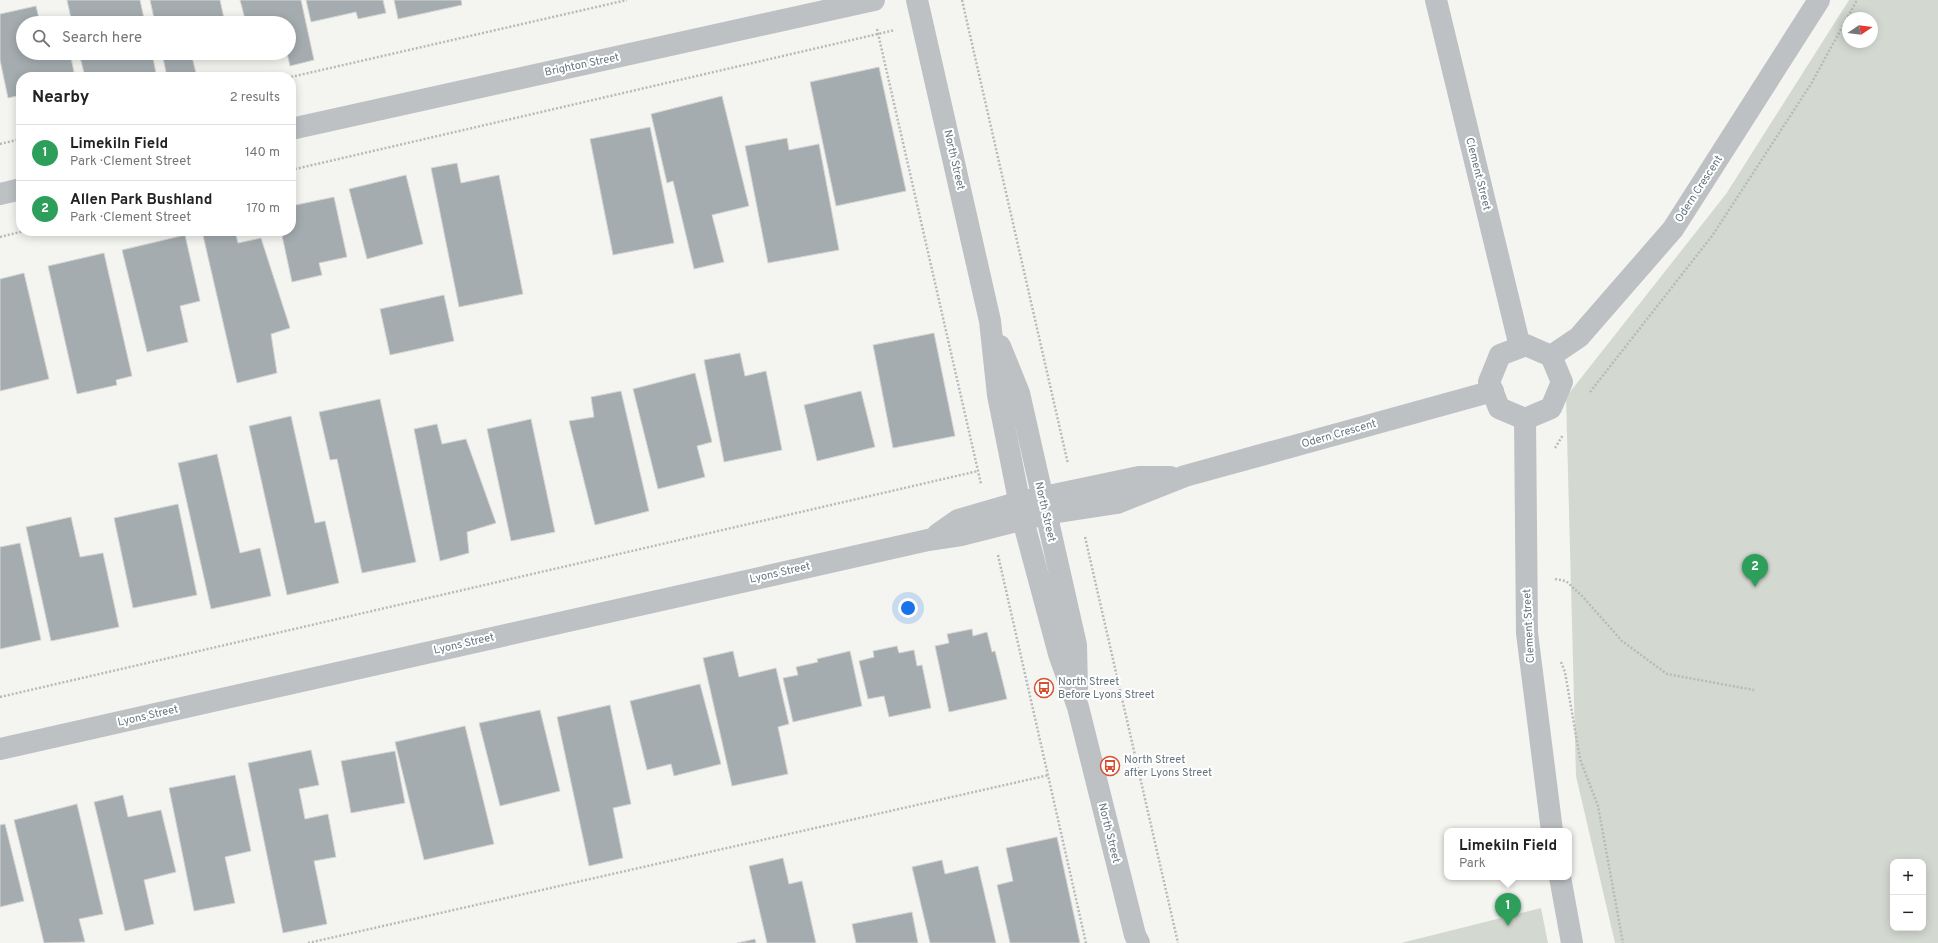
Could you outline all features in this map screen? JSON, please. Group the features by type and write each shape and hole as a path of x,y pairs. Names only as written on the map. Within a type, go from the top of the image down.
{"street":[{"name":"Brighton Street","path":"296,128 873,0"},
{"name":"North Street","path":"917,0 990,321 998,395 1021,511 1059,654 1078,707 1136,940"},
{"name":"Clement Street","path":"1436,0 1520,347"},
{"name":"Odern Crescent","path":"1551,356 1579,337 1673,229 1819,0"},
{"path":"0,194 16,190"},
{"name":"North Street","path":"990,321 1019,393 1076,645 1078,707"},
{"path":"1526,345 1551,356 1562,382 1551,408 1525,419 1499,408 1489,382 1500,356 1520,347 1526,345"},
{"name":"Odern Crescent","path":"1044,505 1139,478 1185,476 1492,391"},
{"name":"Clement Street","path":"1525,419 1527,634 1552,828"},
{"name":"Lyons Street","path":"0,749 928,540 989,519 1044,505"},
{"path":"1561,880 1572,943"}],"path":[{"path":"296,76 627,0"},
{"path":"873,0 879,34 989,519 1049,775 1086,943"},
{"path":"296,169 923,24"},
{"path":"0,144 16,140"},
{"path":"0,236 16,233"},
{"path":"0,697 978,471"},
{"path":"1552,578 1566,581 1583,597 1622,640 1667,674 1754,690"},
{"path":"1559,658 1565,672 1580,759 1598,806 1623,943"},
{"path":"308,943 1049,775"}],"shaded area":[{"path":"1849,0 1938,0 1938,943 1615,943 1576,776 1566,397 1726,194"},
{"path":"1541,908 1548,943 1401,943"}],"building":[{"path":"67,0 140,0 143,16 70,16"},
{"path":"150,0 220,0 223,16 153,16"},
{"path":"240,0 301,0 314,60 290,66 289,60 296,60 296,16 244,16"},
{"path":"306,0 383,0 386,13 358,19 356,12 311,22"},
{"path":"394,0 461,0 462,5 398,19"},
{"path":"36,6 38,16 16,16 16,60 71,60 74,72 16,72 16,96 8,98 0,60 0,14"},
{"path":"81,60 153,60 156,72 84,72"},
{"path":"163,60 193,60 196,72 166,72"},
{"path":"879,67 906,191 836,206 810,82"},
{"path":"722,96 749,206 712,215 724,262 694,269 673,181 667,183 651,114"},
{"path":"650,127 674,243 613,255 590,139"},
{"path":"787,138 789,150 819,144 839,250 768,263 745,146"},
{"path":"457,163 461,183 499,175 523,294 459,307 431,168"},
{"path":"406,175 423,244 367,259 349,189"},
{"path":"334,197 347,257 319,263 322,275 292,282 282,236 296,236 296,205"},
{"path":"185,236 200,301 180,306 188,342 147,352 122,250"},
{"path":"203,236 236,236 238,243 261,238 290,328 271,334 277,373 237,383"},
{"path":"104,253 132,376 116,380 117,385 77,394 48,266"},
{"path":"24,273 49,379 0,391 0,279"},
{"path":"444,295 454,341 390,355 380,309"},
{"path":"934,333 955,436 893,448 873,345"},
{"path":"740,353 745,376 766,371 782,450 724,462 704,360"},
{"path":"695,373 712,442 697,446 705,477 658,489 633,389"},
{"path":"621,391 649,511 595,525 569,421 594,417 591,397"},
{"path":"861,391 875,447 817,461 804,405"},
{"path":"380,399 416,562 362,573 337,459 330,460 319,412"},
{"path":"291,416 315,523 325,521 339,583 287,595 249,426"},
{"path":"531,419 555,532 511,541 487,429"},
{"path":"437,424 442,444 466,439 496,523 467,532 469,553 440,561 414,429"},
{"path":"217,454 240,553 260,548 271,596 211,609 178,463"},
{"path":"178,504 197,595 133,608 114,518"},
{"path":"71,517 80,557 103,553 119,627 51,641 26,527"},
{"path":"20,543 41,640 0,649 0,547"},
{"path":"972,629 973,636 987,632 992,652 995,651 1007,699 949,712 935,646 949,643 947,634"},
{"path":"897,646 899,653 914,650 917,666 922,665 931,708 889,717 884,696 868,699 859,661 874,657 873,651"},
{"path":"733,651 739,677 776,668 789,724 778,727 788,774 732,786 703,658"},
{"path":"850,651 862,706 793,722 783,678 798,675 796,667 818,662 817,659"},
{"path":"700,684 721,764 674,776 671,764 647,770 630,701"},
{"path":"610,705 631,804 613,808 623,858 589,866 557,717"},
{"path":"540,710 560,791 500,806 479,723"},
{"path":"465,726 494,844 424,860 395,742"},
{"path":"311,750 319,785 299,789 305,819 328,814 336,857 314,861 327,924 283,933 248,763"},
{"path":"395,751 405,803 351,813 341,761"},
{"path":"235,775 251,851 225,857 235,903 194,911 169,788"},
{"path":"123,795 128,817 161,810 176,872 144,880 154,924 125,931 94,802"},
{"path":"77,804 103,914 79,919 85,942 44,943 14,820"},
{"path":"5,824 24,901 0,907 0,825"},
{"path":"1057,837 1080,943 1010,943 997,885 1013,881 1006,848"},
{"path":"783,858 789,884 802,881 816,943 767,943 749,866"},
{"path":"942,860 945,874 978,866 996,943 930,943 912,867"},
{"path":"912,912 918,943 856,943 852,924"},
{"path":"755,939 756,943 737,943"}],"place":[{"name":"Allen Park Bushland","path":"1755,587"},
{"name":"North Street Before Lyons Street","path":"1044,688"},
{"name":"North Street after Lyons Street","path":"1110,766"},
{"name":"Limekiln Field","path":"1508,926"}]}
